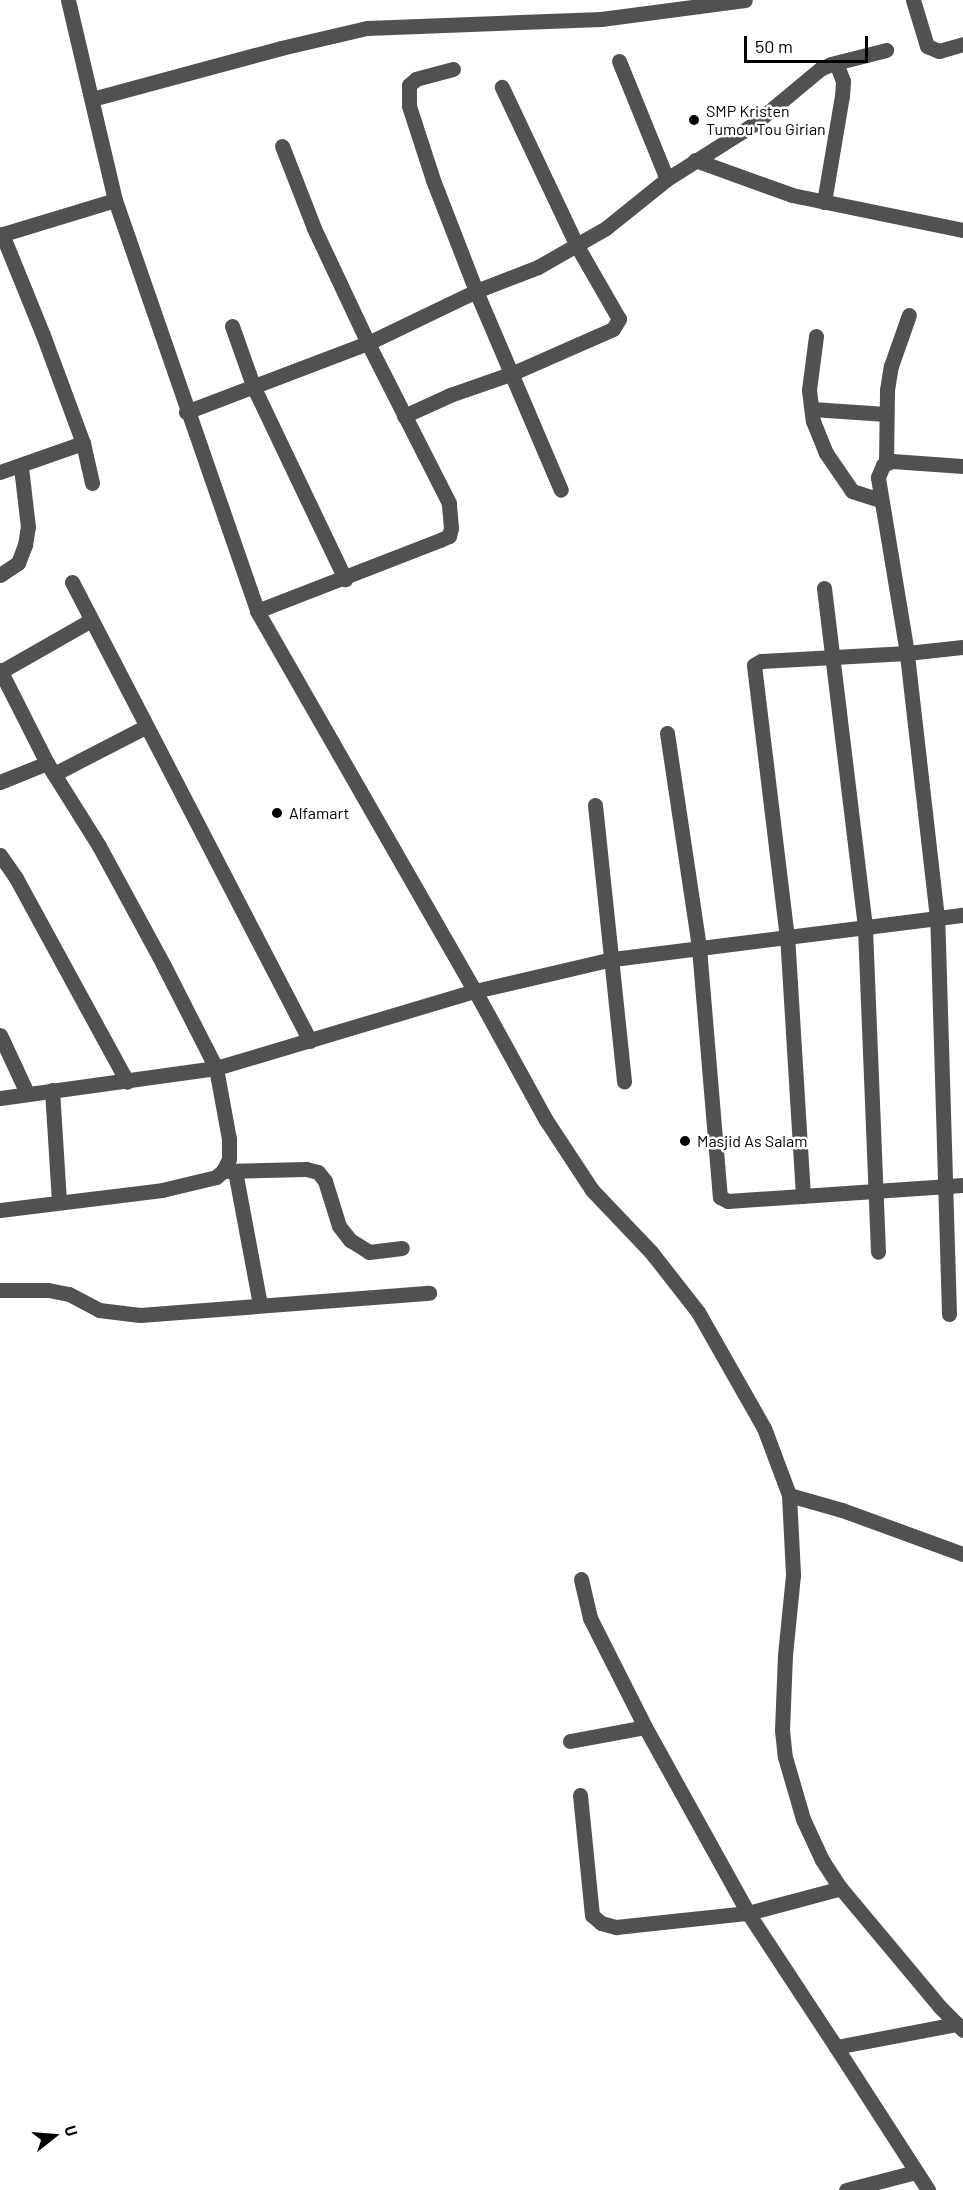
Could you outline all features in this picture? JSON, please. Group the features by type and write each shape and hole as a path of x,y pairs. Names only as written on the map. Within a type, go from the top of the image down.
{"street":[{"path":"68,0 115,200 186,412 257,611 475,991 546,1120 592,1190 651,1252 699,1312 764,1428 789,1495 793,1575 782,1707 785,1757 803,1820 822,1860 841,1888 960,2027"},
{"path":"92,99 280,48 367,28 601,19 745,0"},
{"path":"913,0 927,46 939,51 963,44"},
{"path":"186,412 368,344 476,291 538,267 631,211 667,179 754,124 806,79 836,63 886,50"},
{"path":"620,61 667,179"},
{"path":"824,202 842,96 843,81 836,63"},
{"path":"453,69 416,79 409,85 408,100 433,180 476,291 513,373 561,490"},
{"path":"404,416 450,395 513,373 617,326 619,319 617,311 576,246 502,87"},
{"path":"257,611 345,579 449,536 451,514 449,503 368,344 314,228 282,146"},
{"path":"694,160 792,195 963,230"},
{"path":"92,483 83,444 44,335 1,234 115,200"},
{"path":"909,315 891,366 886,414 886,463 878,477 907,653 937,918 947,1186 949,1314"},
{"path":"232,326 254,388 345,579"},
{"path":"816,336 809,390 812,409 826,453 840,477 852,491 880,500"},
{"path":"812,409 886,414"},
{"path":"1,468 21,466 83,444"},
{"path":"886,463 896,460 963,466"},
{"path":"0,575 18,562 25,545 27,518 21,466"},
{"path":"72,582 145,727 310,1041"},
{"path":"824,588 865,928 878,1252"},
{"path":"91,620 0,671 50,769 104,855 216,1068 229,1139 229,1171 260,1305"},
{"path":"803,1196 787,938 754,665 761,661 907,653 963,647"},
{"path":"0,782 50,769 145,727"},
{"path":"668,732 699,948 720,1197 728,1201 963,1185"},
{"path":"595,805 613,959 624,1081"},
{"path":"0,855 16,878 127,1082"},
{"path":"0,1098 216,1068 475,991 613,959 963,915"},
{"path":"0,1035 27,1093"},
{"path":"52,1090 59,1202"},
{"path":"0,1210 162,1190 208,1180 229,1171 306,1169 318,1172 325,1181 339,1226 350,1240 369,1252 402,1248"},
{"path":"0,1290 48,1290 69,1294 99,1310 140,1315 429,1293"},
{"path":"789,1495 842,1510 963,1554"},
{"path":"581,1579 590,1618 645,1727 748,1913 928,2190"},
{"path":"570,1742 645,1727"},
{"path":"580,1795 592,1915 616,1927 748,1913 841,1888"},
{"path":"836,2047 960,2027"},
{"path":"846,2190 916,2172"}],"place":[{"name":"SMP Kristen Tumou Tou Girian","path":"694,120"},
{"name":"Alfamart","path":"277,813"},
{"name":"Masjid As Salam","path":"685,1141"}]}
